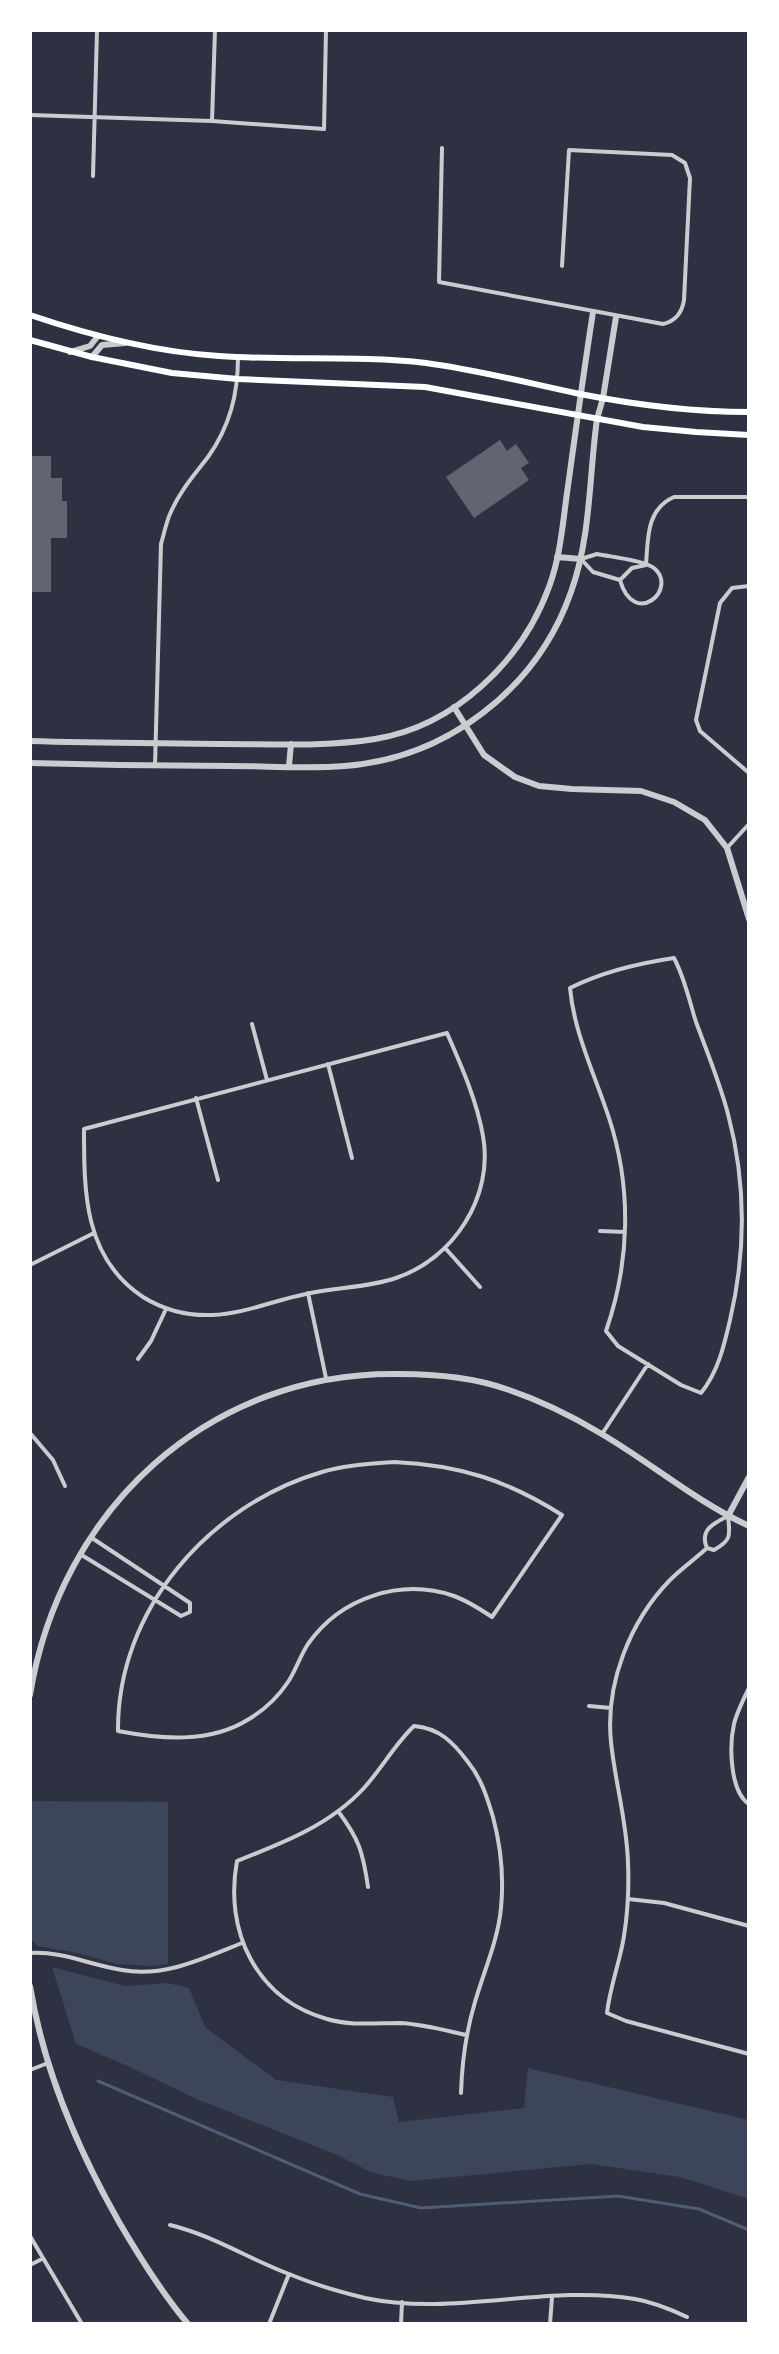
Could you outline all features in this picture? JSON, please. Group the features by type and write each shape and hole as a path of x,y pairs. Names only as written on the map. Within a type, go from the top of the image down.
{"main road":[{"path":"30,315 125,343 198,355 421,363 500,375 603,398 676,408 749,412"},
{"path":"30,340 70,352 172,373 425,387 597,419 672,430 749,435"}],"street":[{"path":"93,176 97,30"},
{"path":"212,121 215,30"},
{"path":"30,115 212,121 324,129 326,30"},
{"path":"442,148 439,282 663,324 673,321 682,311 684,300 688,168 681,160 664,155 569,150 562,266"},
{"path":"30,741 291,744 377,739 426,722 454,707 492,677 511,657 527,634 550,585 557,557 593,312"},
{"path":"30,763 345,766 381,761 435,742 464,726 507,694 547,645 571,593 581,559 597,419 616,317"},
{"path":"70,352 90,346 98,336"},
{"path":"92,357 102,345 125,343"},
{"path":"155,766 161,544 170,514 186,485 226,427 238,379 238,357"},
{"path":"646,565 649,527 658,506 666,500 674,497 749,497"},
{"path":"557,557 581,559 597,554 646,565 660,577 661,587 657,597 649,603 638,604 629,599 620,580"},
{"path":"581,559 593,572 620,580"},
{"path":"620,580 632,568 646,565"},
{"path":"749,586 732,588 720,603 696,720 700,731 749,773"},
{"path":"454,707 484,755 515,777 539,786 641,791 674,802 705,820 727,848 749,919"},
{"path":"289,766 291,744"},
{"path":"727,848 749,824"},
{"path":"674,958 683,975 728,1112 741,1190 742,1237 738,1285 728,1331 713,1377 701,1393 681,1385 618,1346 606,1331 619,1290 625,1232 620,1156 587,1059 570,988 587,979 674,958"},
{"path":"252,1024 267,1080"},
{"path":"447,1033 484,1137 479,1193 466,1222 446,1249 399,1277 380,1283 308,1293 231,1313 189,1314 166,1309 131,1289 105,1258 89,1215 84,1129 267,1080 447,1033"},
{"path":"328,1064 352,1158"},
{"path":"196,1098 218,1180"},
{"path":"600,1231 625,1232"},
{"path":"30,1265 94,1233"},
{"path":"446,1249 480,1287"},
{"path":"308,1293 326,1378"},
{"path":"138,1359 151,1341 166,1309"},
{"path":"602,1434 648,1364"},
{"path":"30,1695 33,1659 48,1620 80,1554 114,1505 160,1457 212,1421 264,1397 326,1378 371,1373 437,1374 502,1388 548,1405 602,1434 728,1516 749,1526"},
{"path":"30,1433 53,1460 65,1486"},
{"path":"394,1462 431,1464 469,1471 506,1483 562,1515 492,1617 470,1603 433,1591 409,1588 386,1591 353,1604 324,1626 308,1644 288,1682 270,1704 246,1721 216,1734 188,1738 118,1731 118,1708 127,1662 154,1601 199,1544 226,1519 289,1483 324,1471 394,1462"},
{"path":"707,1548 714,1550 725,1544 730,1534 728,1516 749,1477"},
{"path":"707,1548 704,1540 706,1532 712,1523 728,1516"},
{"path":"80,1554 181,1616 190,1612 190,1603 90,1537"},
{"path":"707,1548 669,1581 633,1631 616,1680 610,1737 628,1859 628,1899 624,1937 609,1992 607,2013 626,2021 749,2054"},
{"path":"749,1688 733,1727 733,1771 738,1793 749,1804"},
{"path":"589,1706 611,1708"},
{"path":"461,2093 466,2035 494,1945 501,1911 503,1880 499,1838 486,1793 470,1764 431,1727 414,1726 400,1739 390,1757 362,1790 338,1811 285,1842 237,1861 234,1896 236,1921 242,1943 257,1972 290,2003 308,2012 329,2020 402,2023 466,2035"},
{"path":"338,1811 355,1834 365,1862 368,1887"},
{"path":"628,1899 664,1903 749,1926"},
{"path":"30,1953 55,1953 123,1971 142,1972 191,1963 242,1943"},
{"path":"30,1986 48,2063 64,2112 101,2190 160,2290 188,2324"},
{"path":"30,2070 48,2063"},
{"path":"170,2225 190,2230 289,2274 366,2298 441,2303 598,2296 661,2305 687,2317"},
{"path":"30,2236 82,2324"},
{"path":"30,2265 42,2259"},
{"path":"269,2324 289,2274"},
{"path":"550,2324 552,2297"},
{"path":"401,2324 402,2302"}],"shaded area":[{"path":"30,1801 168,1802 168,1964 117,1964 37,1946 30,1938"},
{"path":"52,1967 125,1986 167,1983 189,1988 205,2027 276,2080 393,2097 399,2122 524,2108 528,2068 749,2120 749,2199 680,2177 591,2164 411,2181 373,2173 337,2155 194,2098 76,2044"}],"building":[{"path":"500,440 507,451 516,444 529,463 521,468 529,480 474,518 446,477"},
{"path":"30,456 51,456 51,478 62,478 62,501 67,501 67,538 51,538 51,592 30,592"}],"waterway":[{"path":"98,2081 360,2194 421,2208 618,2196 699,2209 749,2230"}]}
